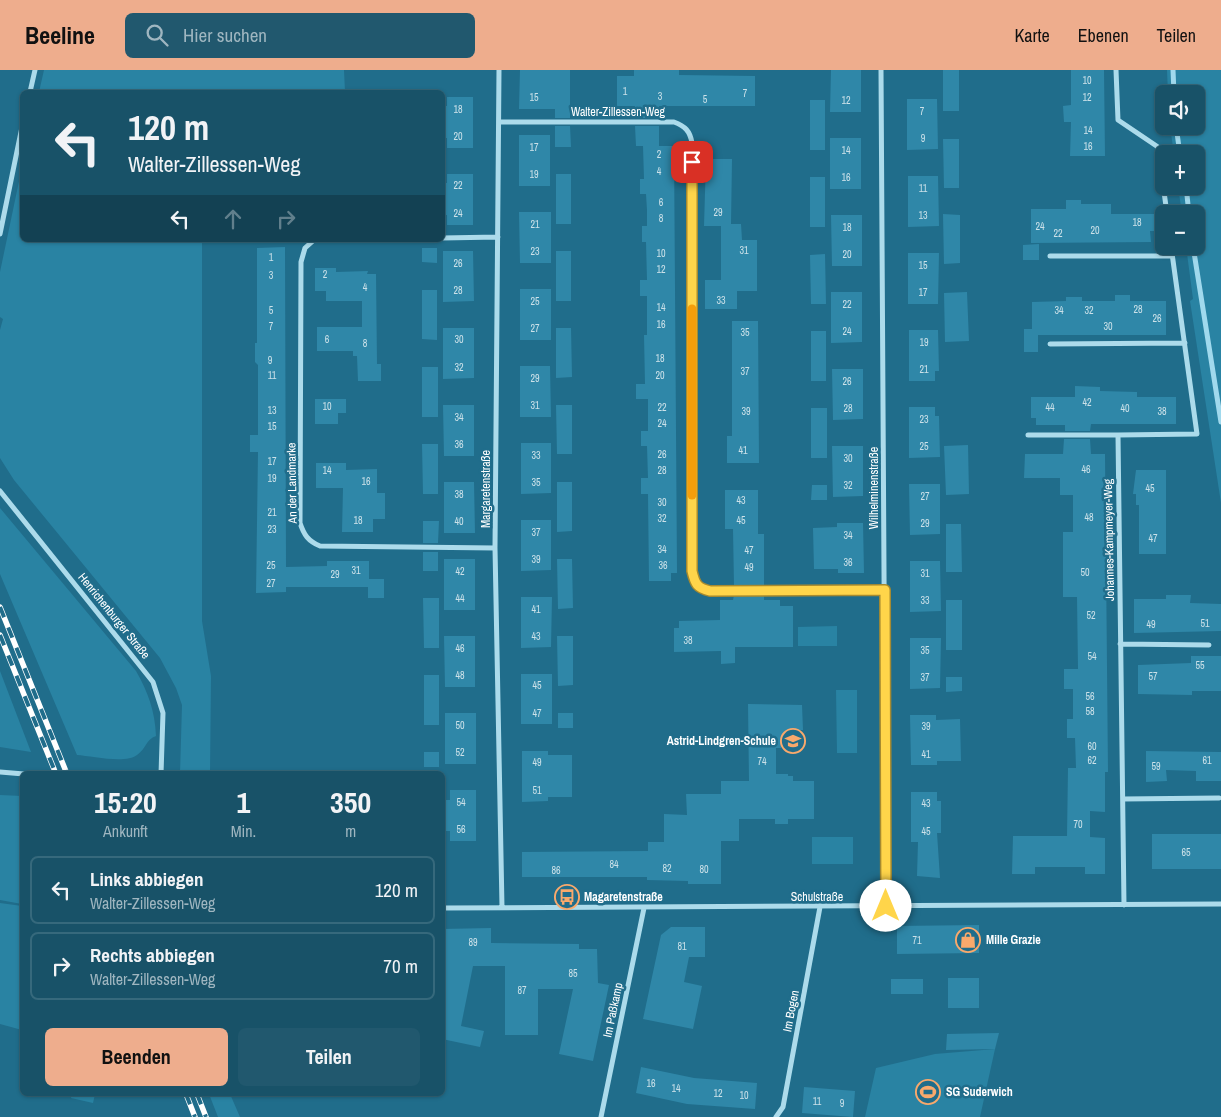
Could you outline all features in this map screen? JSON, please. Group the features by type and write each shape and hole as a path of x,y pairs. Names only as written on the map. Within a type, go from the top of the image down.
{"street":[{"path":"30,90 35,70"},
{"name":"Margaretenstraße","path":"499,70 495,548 502,907"},
{"name":"Wilhelminenstraße","path":"881,70 886,906"},
{"path":"1116,70 1118,120 1158,147 1166,205"},
{"name":"Walter-Zillessen-Weg","path":"499,122 674,122 683,125 690,133 692,143 692,571 695,583 700,589 710,591 885,590"},
{"path":"0,234 20,137"},
{"path":"445,238 498,237"},
{"name":"An der Landmarke","path":"312,242 305,248 301,262 300,523 304,534 311,542 320,546 495,548"},
{"path":"1028,435 1197,434 1172,256 1050,256"},
{"path":"1050,344 1185,343"},
{"name":"Johannes-Kampmeyer-Weg","path":"1118,435 1124,905"},
{"name":"Henrichenburger Straße","path":"0,491 153,682 163,713 161,771"},
{"path":"1120,644 1208,645"},
{"path":"0,772 20,774"},
{"path":"1122,799 1219,798"},
{"name":"Schulstraße","path":"445,908 1221,904"},
{"name":"Im Bogen","path":"776,1117 783,1107 820,907"},
{"name":"Im Paßkamp","path":"601,1117 644,908"}],"shaded area":[{"path":"44,70 344,70 345,90 39,90"},
{"path":"1167,70 1221,70 1221,503 1190,301 1193,299 1187,255 1205,255 1205,205 1181,205 1179,195 1205,195 1205,145 1173,145 1171,135 1205,135 1205,85 1168,85"},
{"path":"20,177 20,242 202,242 202,621 211,676 210,771 180,771 182,705 176,688 160,658 14,480 0,458 0,330 3,319 0,317 0,272"},
{"path":"0,508 136,671 144,686 154,718 156,736 150,739 142,750 132,758 117,759 77,755 0,574"},
{"path":"837,626 837,646 798,646 798,627"},
{"path":"0,671 31,752 0,747"},
{"path":"836,690 857,690 857,753 837,753"},
{"path":"0,795 20,796 20,904 0,900"},
{"path":"812,837 853,837 853,864 812,864"},
{"path":"0,903 20,906 20,1029 0,1024"},
{"name":"SG Suderwich","path":"995,1049 980,1117 865,1117 876,1068 935,1054"},
{"path":"72,1096 95,1096 93,1103 71,1098"},
{"path":"210,1096 231,1096 240,1117 218,1117"}],"building":[{"path":"520,70 570,70 570,118 555,118 555,109 519,109"},
{"path":"634,70 679,70 679,75 755,76 755,106 659,106 659,118 635,118 635,106 617,106 617,76 634,76"},
{"path":"831,70 861,70 861,112 830,112"},
{"path":"943,70 959,70 959,111 943,111"},
{"path":"1071,70 1104,70 1105,156 1070,156 1071,122 1064,122 1063,106 1071,105"},
{"path":"447,97 473,97 473,148 447,148 447,138 445,138 445,106 447,106"},
{"path":"907,99 937,99 938,149 907,150"},
{"path":"810,100 825,100 825,150 810,150"},
{"path":"555,126 570,126 571,147 555,147"},
{"path":"635,126 659,126 659,146 674,146 677,573 671,573 671,581 649,581 648,494 641,494 641,478 648,478 647,446 641,446 641,431 648,431 648,399 636,399 636,384 645,384 644,335 647,335 647,296 640,296 640,280 647,280 646,242 642,242 642,226 647,226 647,210 646,194 640,194 640,179 644,179 643,146 636,146"},
{"path":"519,135 550,135 550,186 519,186"},
{"path":"830,138 861,138 861,189 830,189"},
{"path":"943,139 959,139 959,188 944,188"},
{"path":"706,159 732,159 731,224 741,224 742,240 757,240 757,291 737,291 737,309 705,309 705,280 721,280 721,226 704,226"},
{"path":"447,174 473,174 473,225 447,225 447,215 445,215 445,183 447,183"},
{"path":"556,174 571,174 571,224 556,224"},
{"path":"908,176 938,176 939,226 908,227"},
{"path":"810,177 825,177 825,227 810,227"},
{"path":"1066,200 1081,200 1081,204 1111,204 1111,214 1155,214 1155,231 1150,231 1151,242 1031,243 1031,209 1066,209"},
{"path":"519,212 551,212 551,263 520,263"},
{"path":"943,214 960,215 960,263 944,264"},
{"path":"831,215 862,215 862,266 832,266"},
{"path":"1039,244 1039,260 1023,260 1023,245"},
{"path":"285,247 286,567 327,566 327,561 369,561 369,579 384,579 384,598 368,598 368,587 286,587 286,592 256,593 258,452 250,452 250,435 258,435 258,365 255,362 255,343 257,343 257,248"},
{"path":"422,248 437,248 437,263 422,262"},
{"path":"443,251 473,251 474,301 443,302"},
{"path":"556,251 571,251 571,301 556,301"},
{"path":"908,253 939,253 938,304 908,304"},
{"path":"825,254 826,304 811,304 810,255"},
{"path":"315,268 336,268 336,272 368,271 367,274 376,274 377,364 381,364 381,381 358,381 357,356 353,356 353,351 317,351 317,327 362,327 362,301 326,301 326,291 315,291"},
{"path":"520,289 551,289 551,340 520,340"},
{"path":"422,290 437,290 437,340 422,339"},
{"path":"831,292 862,292 862,342 831,343"},
{"path":"967,292 969,341 945,342 944,293"},
{"path":"1115,295 1130,295 1130,301 1166,301 1166,335 1038,335 1038,352 1024,352 1024,329 1032,329 1032,302 1066,301 1066,297 1082,297 1082,301 1115,301"},
{"path":"732,321 758,321 759,463 727,463 727,436 732,436"},
{"path":"443,328 474,328 474,378 443,379"},
{"path":"556,328 571,328 572,377 556,378"},
{"path":"909,330 938,330 939,371 935,371 935,381 909,381"},
{"path":"811,331 826,331 826,381 811,381"},
{"path":"520,366 550,366 551,417 520,417"},
{"path":"422,367 438,367 438,417 422,417"},
{"path":"832,369 863,369 863,419 833,420"},
{"path":"1075,386 1100,387 1100,391 1137,392 1137,397 1176,397 1176,424 1091,424 1090,431 1065,431 1065,425 1036,425 1036,418 1031,418 1031,397 1075,397"},
{"path":"315,399 346,399 346,413 338,413 338,424 315,424"},
{"path":"443,405 474,405 474,456 444,456"},
{"path":"556,405 572,405 572,454 557,454"},
{"path":"909,407 935,407 935,416 939,416 940,457 909,458"},
{"path":"811,408 827,408 827,458 811,458"},
{"path":"1064,439 1090,439 1091,454 1105,454 1108,772 1105,772 1105,812 1090,811 1090,837 1105,838 1105,874 1085,874 1085,867 1035,867 1035,874 1012,874 1013,836 1067,836 1068,768 1076,768 1075,738 1067,738 1067,719 1073,719 1073,689 1064,689 1064,669 1078,669 1077,597 1063,597 1063,532 1073,532 1073,495 1060,495 1060,478 1024,478 1025,454 1063,454"},
{"path":"521,443 551,443 551,493 521,494"},
{"path":"422,444 438,444 438,494 423,494"},
{"path":"968,445 969,494 946,495 944,446"},
{"path":"832,446 863,446 863,496 833,497"},
{"path":"316,463 346,463 346,470 377,469 377,493 385,493 385,519 373,519 373,532 342,532 343,488 316,488"},
{"path":"1136,470 1166,470 1166,554 1139,554 1139,505 1136,505 1136,494 1133,494"},
{"path":"444,482 474,482 475,533 444,533"},
{"path":"557,482 572,482 572,531 557,532"},
{"path":"909,484 940,484 940,534 910,535"},
{"path":"812,485 827,485 827,500 811,500"},
{"path":"725,490 758,490 758,534 764,534 764,586 734,586 733,529 725,529"},
{"path":"521,520 551,520 551,570 521,571"},
{"path":"423,521 439,521 438,543 423,543"},
{"path":"837,523 863,523 864,573 838,573 838,569 814,569 813,528 837,527"},
{"path":"946,524 961,524 962,572 946,572"},
{"path":"423,552 438,552 438,571 423,571"},
{"path":"444,559 475,559 475,610 444,610"},
{"path":"557,559 572,559 573,608 558,609"},
{"path":"910,561 940,561 941,611 910,612"},
{"path":"734,595 764,595 764,600 780,600 780,606 793,606 793,647 735,647 735,663 721,664 721,651 674,652 674,628 679,628 679,621 720,620 720,600 733,600"},
{"path":"1166,595 1191,595 1190,603 1221,604 1221,631 1134,633 1134,599 1166,599"},
{"path":"521,597 552,597 551,647 521,648"},
{"path":"423,598 439,598 439,648 424,648"},
{"path":"946,600 962,600 962,650 946,650"},
{"path":"444,636 475,636 475,687 445,687"},
{"path":"557,636 573,636 573,685 558,686"},
{"path":"910,638 941,638 940,688 910,689"},
{"path":"1191,656 1221,656 1221,691 1192,691 1192,695 1138,694 1138,665 1191,663"},
{"path":"521,674 552,674 552,724 521,724"},
{"path":"424,675 439,675 439,725 424,725"},
{"path":"946,677 962,677 962,691 946,692"},
{"path":"748,704 802,705 803,730 800,730 800,736 786,736 781,748 776,748 776,774 793,776 793,781 814,781 814,819 788,819 788,824 775,824 775,819 739,819 739,841 721,841 721,884 688,884 688,881 647,880 647,877 522,877 522,852 648,851 648,842 664,842 664,814 687,815 686,794 721,794 721,781 749,781"},
{"path":"445,713 476,713 476,764 445,764"},
{"path":"558,713 573,713 573,728 558,728"},
{"path":"910,715 936,715 936,720 960,719 961,761 937,761 937,765 911,765"},
{"path":"522,751 548,751 548,755 572,755 572,797 548,797 548,801 522,802"},
{"path":"1146,751 1221,752 1221,781 1196,781 1196,771 1166,770 1167,781 1146,782"},
{"path":"424,752 439,752 439,767 424,767"},
{"path":"450,790 476,790 476,841 450,841 450,831 446,831 446,800 450,800"},
{"path":"911,792 937,792 937,801 941,801 941,833 937,833 940,878 917,876 918,842 911,842"},
{"path":"1152,834 1221,834 1221,869 1152,869"},
{"path":"979,925 979,953 897,954 897,926"},
{"path":"671,927 705,927 705,957 689,957 684,982 702,986 693,1029 643,1019 661,935"},
{"path":"491,928 491,943 579,944 579,949 597,949 598,983 609,985 593,1061 559,1054 573,989 538,989 538,1035 505,1035 505,966 473,966 461,1026 484,1031 480,1047 445,1040 445,929"},
{"path":"948,978 979,978 979,1008 948,1008"},
{"path":"891,979 923,979 923,994 891,994"},
{"path":"999,1033 995,1049 946,1050 947,1034"},
{"path":"641,1067 694,1078 757,1083 755,1109 687,1104 636,1093"},
{"path":"804,1087 855,1091 853,1117 802,1113"}],"waterway":[{"path":"1173,70 1174,85"},
{"path":"1177,135 1179,145"},
{"path":"1187,195 1188,205"},
{"path":"1194,255 1221,422"}],"railway":[{"path":"0,607 66,771"},
{"path":"0,635 55,771"},
{"path":"187,1096 195,1117"},
{"path":"198,1096 206,1117"}],"slow traffic":[{"path":"692,309 692,495"}],"place":[{"name":"Astrid-Lindgren-Schule","path":"793,741"},
{"name":"Magaretenstraße","path":"567,897"},
{"name":"Mille Grazie","path":"968,940"},
{"name":"SG Suderwich","path":"928,1092"}],"route":[{"path":"692,162 692,571 695,583 700,589 710,591 885,590 886,906"}]}
